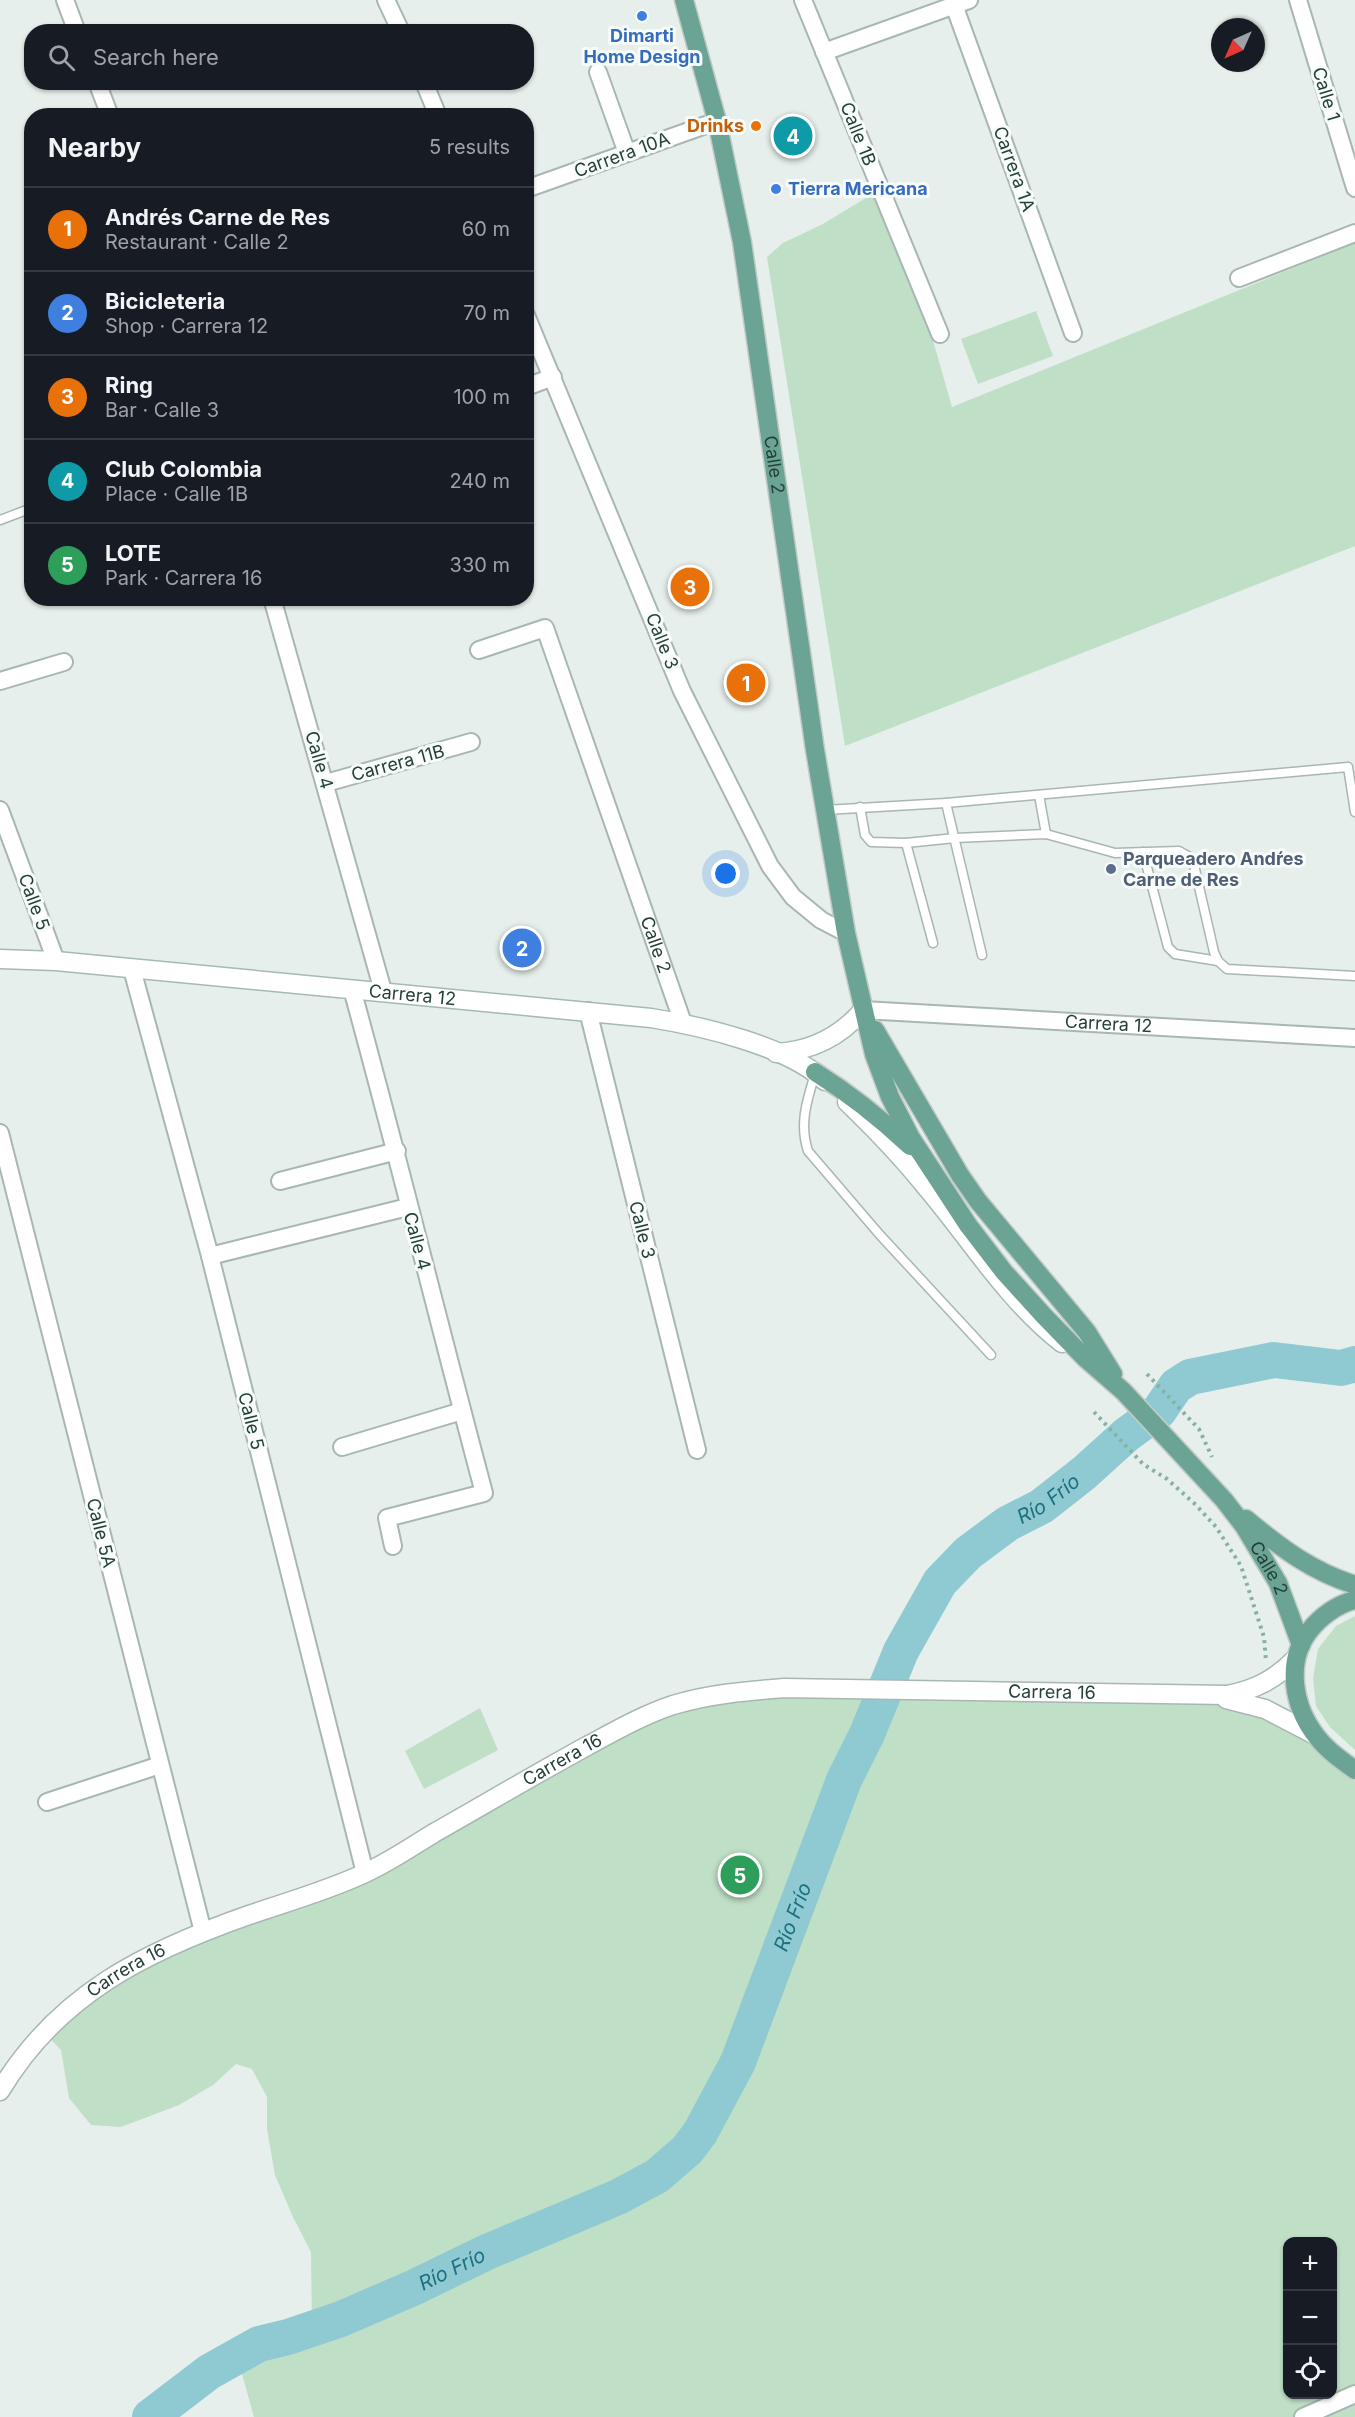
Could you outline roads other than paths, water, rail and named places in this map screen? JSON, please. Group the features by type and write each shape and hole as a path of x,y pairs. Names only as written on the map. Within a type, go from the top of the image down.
{"main road":[{"name":"Calle 2","path":"684,0 717,120 742,242 825,810 846,933 874,1054 890,1097 911,1138 936,1175"},
{"path":"863,1010 978,1201 1087,1332 1123,1391"},
{"path":"815,1072 880,1118 1045,1284"},
{"path":"936,1175 1004,1272 1085,1358 1123,1391"},
{"name":"Calle 2","path":"1123,1391 1224,1500 1282,1550 1311,1567 1355,1585"},
{"name":"Calle 2","path":"1224,1500 1244,1526 1273,1574 1290,1614 1298,1652"},
{"path":"1355,1599 1338,1606 1310,1630 1298,1652 1295,1686 1297,1699 1320,1741 1355,1770"}],"street":[{"path":"65,0 74,24"},
{"path":"386,0 396,24"},
{"name":"Calle 1B","path":"803,0 940,334"},
{"name":"Calle 1","path":"1298,0 1355,188"},
{"path":"825,52 962,3"},
{"name":"Carrera 1A","path":"962,3 1073,333"},
{"path":"598,72 627,153"},
{"path":"100,90 107,108"},
{"path":"427,90 435,108"},
{"name":"Carrera 10A","path":"534,186 717,120"},
{"path":"1239,278 1355,233"},
{"name":"Calle 3","path":"534,333 682,691 770,866 793,897 821,920 846,933"},
{"path":"534,384 553,377"},
{"name":"Calle 4","path":"274,606 383,992"},
{"name":"Calle 2","path":"479,650 545,628 683,1023"},
{"path":"0,681 64,662"},
{"name":"Carrera 11B","path":"326,783 471,742"},
{"name":"Calle 5","path":"0,810 56,961"},
{"name":"Carrera 12","path":"0,959 56,961 588,1011 683,1023 728,1035 776,1053 815,1072 866,1120 927,1187 1017,1302 1040,1326 1085,1358"},
{"name":"Calle 5","path":"132,969 210,1256 365,1874"},
{"name":"Calle 4","path":"352,989 397,1151 408,1207 484,1493 387,1518 393,1546"},
{"path":"776,1053 801,1050 825,1042 846,1028 863,1010"},
{"name":"Carrera 12","path":"863,1010 1355,1038"},
{"name":"Calle 3","path":"588,1011 697,1450"},
{"name":"Calle 5A","path":"0,1134 203,1932"},
{"path":"280,1181 397,1151"},
{"path":"210,1256 408,1207"},
{"path":"342,1447 462,1411"},
{"name":"Carrera 16","path":"0,2091 25,2053 61,2015 96,1986 138,1961 170,1944 365,1874 543,1771 650,1713 714,1695 784,1688 1212,1696 1243,1692 1258,1687 1285,1670 1298,1652"},
{"name":"Carrera 16","path":"1212,1696 1265,1709 1320,1741"},
{"path":"1320,1741 1355,1782"},
{"path":"47,1802 160,1765"},
{"path":"1303,2417 1355,2394"}],"lane":[{"path":"0,520 24,511"},
{"path":"825,810 946,803 1348,767 1355,812"},
{"path":"1039,795 1046,834"},
{"path":"946,803 982,955"},
{"path":"860,807 865,835 871,842 906,843 955,838 1046,834 1115,853 1179,850 1190,857 1194,865 1218,961"},
{"path":"906,843 933,943"},
{"path":"1143,852 1168,947 1175,954 1218,961 1227,969 1355,976"},
{"path":"815,1072 804,1111 803,1135 808,1151 880,1235 991,1355"}],"waterway":[{"name":"Río Frío","path":"150,2417 209,2372 259,2344 341,2319 487,2252 618,2197 657,2176 687,2150 700,2133 738,2062 844,1780 867,1734 901,1651 940,1582 968,1553 1007,1524 1042,1506 1084,1473 1126,1435 1159,1411 1176,1386 1190,1377 1274,1360 1341,1368 1355,1364"}],"place":[{"name":"Dimarti Home Design","path":"642,16"},
{"name":"Drinks","path":"756,126"},
{"name":"Club Colombia","path":"793,136"},
{"name":"Tierra Mericana","path":"776,189"},
{"name":"Ring","path":"690,587"},
{"name":"Andrés Carne de Res","path":"746,683"},
{"name":"Parqueadero Andŕes Carne de Res","path":"1111,869"},
{"name":"Bicicleteria","path":"522,948"},
{"name":"LOTE","path":"740,1875"}]}
